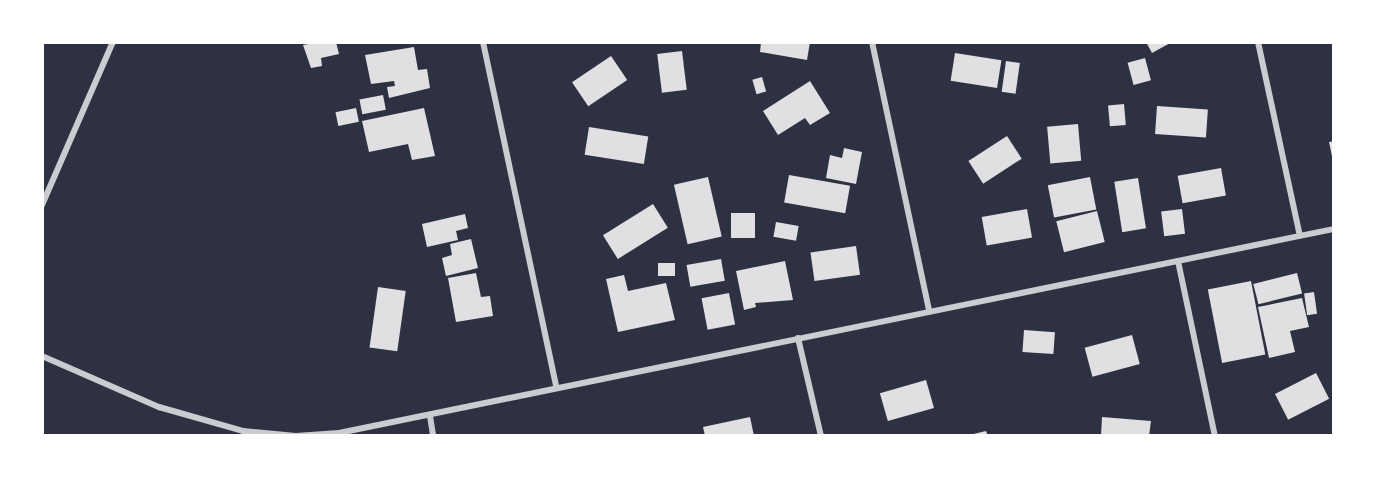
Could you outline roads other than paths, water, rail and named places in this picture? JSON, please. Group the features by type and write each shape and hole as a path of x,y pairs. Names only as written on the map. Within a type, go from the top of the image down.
{"street":[{"path":"42,205 114,42"},
{"path":"483,42 556,386"},
{"path":"872,42 929,311"},
{"path":"1258,42 1300,236"},
{"path":"42,356 159,407 243,431 296,436 339,433 430,416 556,386 1334,229"},
{"path":"1178,261 1215,436"},
{"path":"798,338 821,436"},
{"path":"430,416 434,436"}]}
